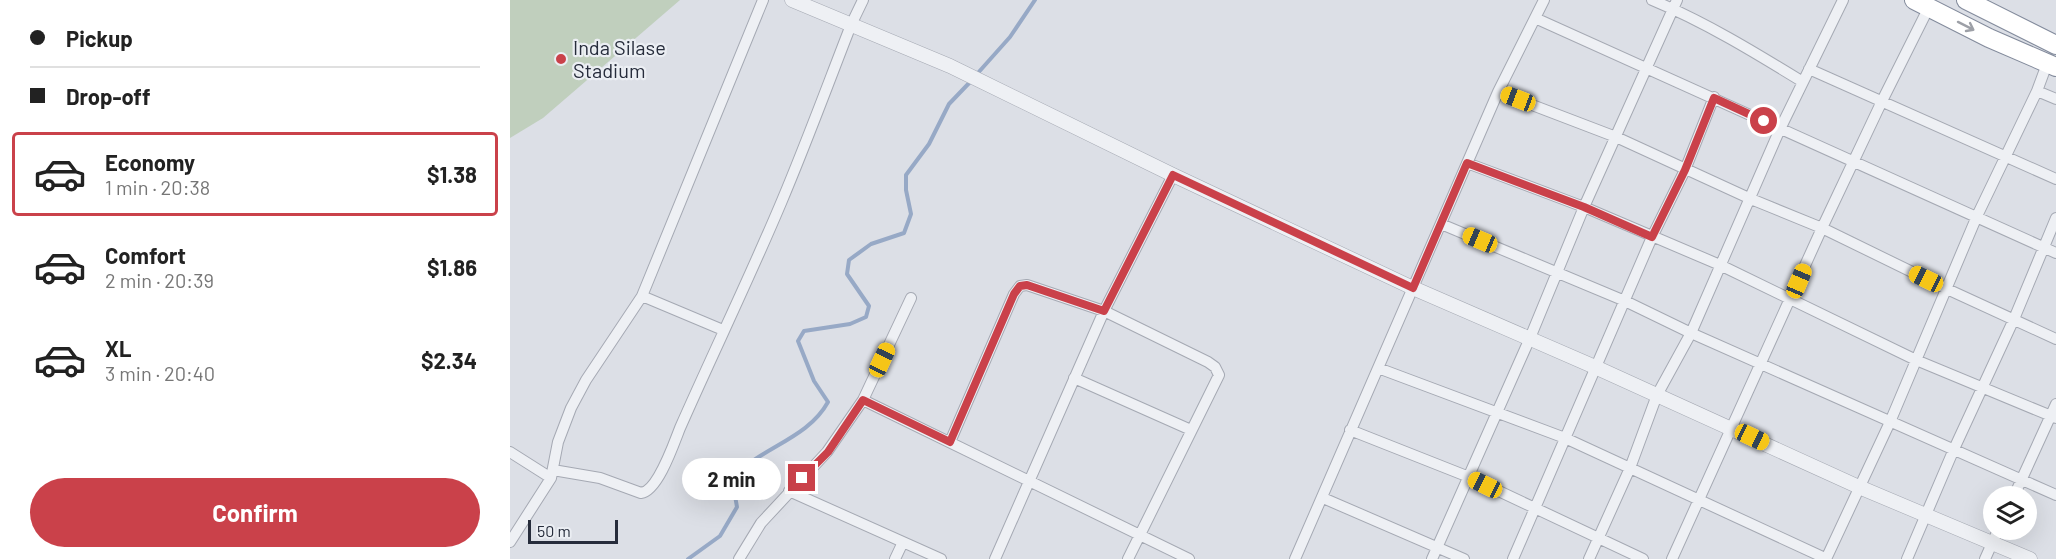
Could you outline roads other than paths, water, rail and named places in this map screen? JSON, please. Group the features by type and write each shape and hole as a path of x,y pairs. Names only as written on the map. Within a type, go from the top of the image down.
{"highway":[{"path":"1966,0 2056,45"},
{"path":"1925,2 2051,66"}],"street":[{"path":"510,542 552,474 558,442 571,408 586,380 642,296 763,0"},
{"path":"792,0 950,66 1173,175 1413,288 2030,559"},
{"path":"510,452 552,474 600,478 646,492 652,487 665,464 781,203 863,0"},
{"path":"1295,559 1498,92 1544,0"},
{"path":"1652,0 1675,4 1803,82"},
{"path":"1589,559 1630,468 1657,395 1691,333 1780,129 1842,0"},
{"path":"1672,559 1925,2"},
{"path":"1432,559 1530,338 1584,207 1675,4"},
{"path":"1535,18 2056,253"},
{"path":"1378,368 1565,438 1826,559 1890,422 1977,216 2051,66"},
{"path":"1809,69 2056,179"},
{"path":"2037,91 2056,99"},
{"path":"1498,92 1616,137 1685,170 1822,228 2056,339"},
{"path":"1513,559 1652,237 1685,170 1714,98"},
{"path":"1467,163 1584,207 1720,266 1916,360 2053,417"},
{"path":"995,559 1104,311 1173,175"},
{"path":"1907,559 1982,386 2014,319 2056,218"},
{"path":"1442,224 1625,301 1691,333 2056,495"},
{"path":"950,442 1014,294 1020,286 1027,285 1104,311 1215,368 1219,375 1128,559"},
{"path":"642,296 723,330"},
{"path":"740,559 761,523 828,452 863,400 911,298"},
{"path":"1074,378 1191,430"},
{"path":"863,400 1189,559"},
{"path":"2019,486 2053,417 2056,404"},
{"path":"1350,430 1469,477 1643,559"},
{"path":"789,491 941,559"},
{"path":"1323,498 1464,559"},
{"path":"1985,559 1993,540"},
{"path":"895,559 903,542"}],"waterway":[{"path":"977,74 1010,37 1035,0"},
{"path":"688,559 720,536 737,507 732,479 743,468 808,426 828,402 814,381 798,341 804,331 850,324 866,317 869,306 847,274 849,260 871,244 904,233 911,214 906,190 906,175 929,144 949,104 972,80"}],"place":[{"name":"Inda Silase Stadium","path":"561,59"}]}
